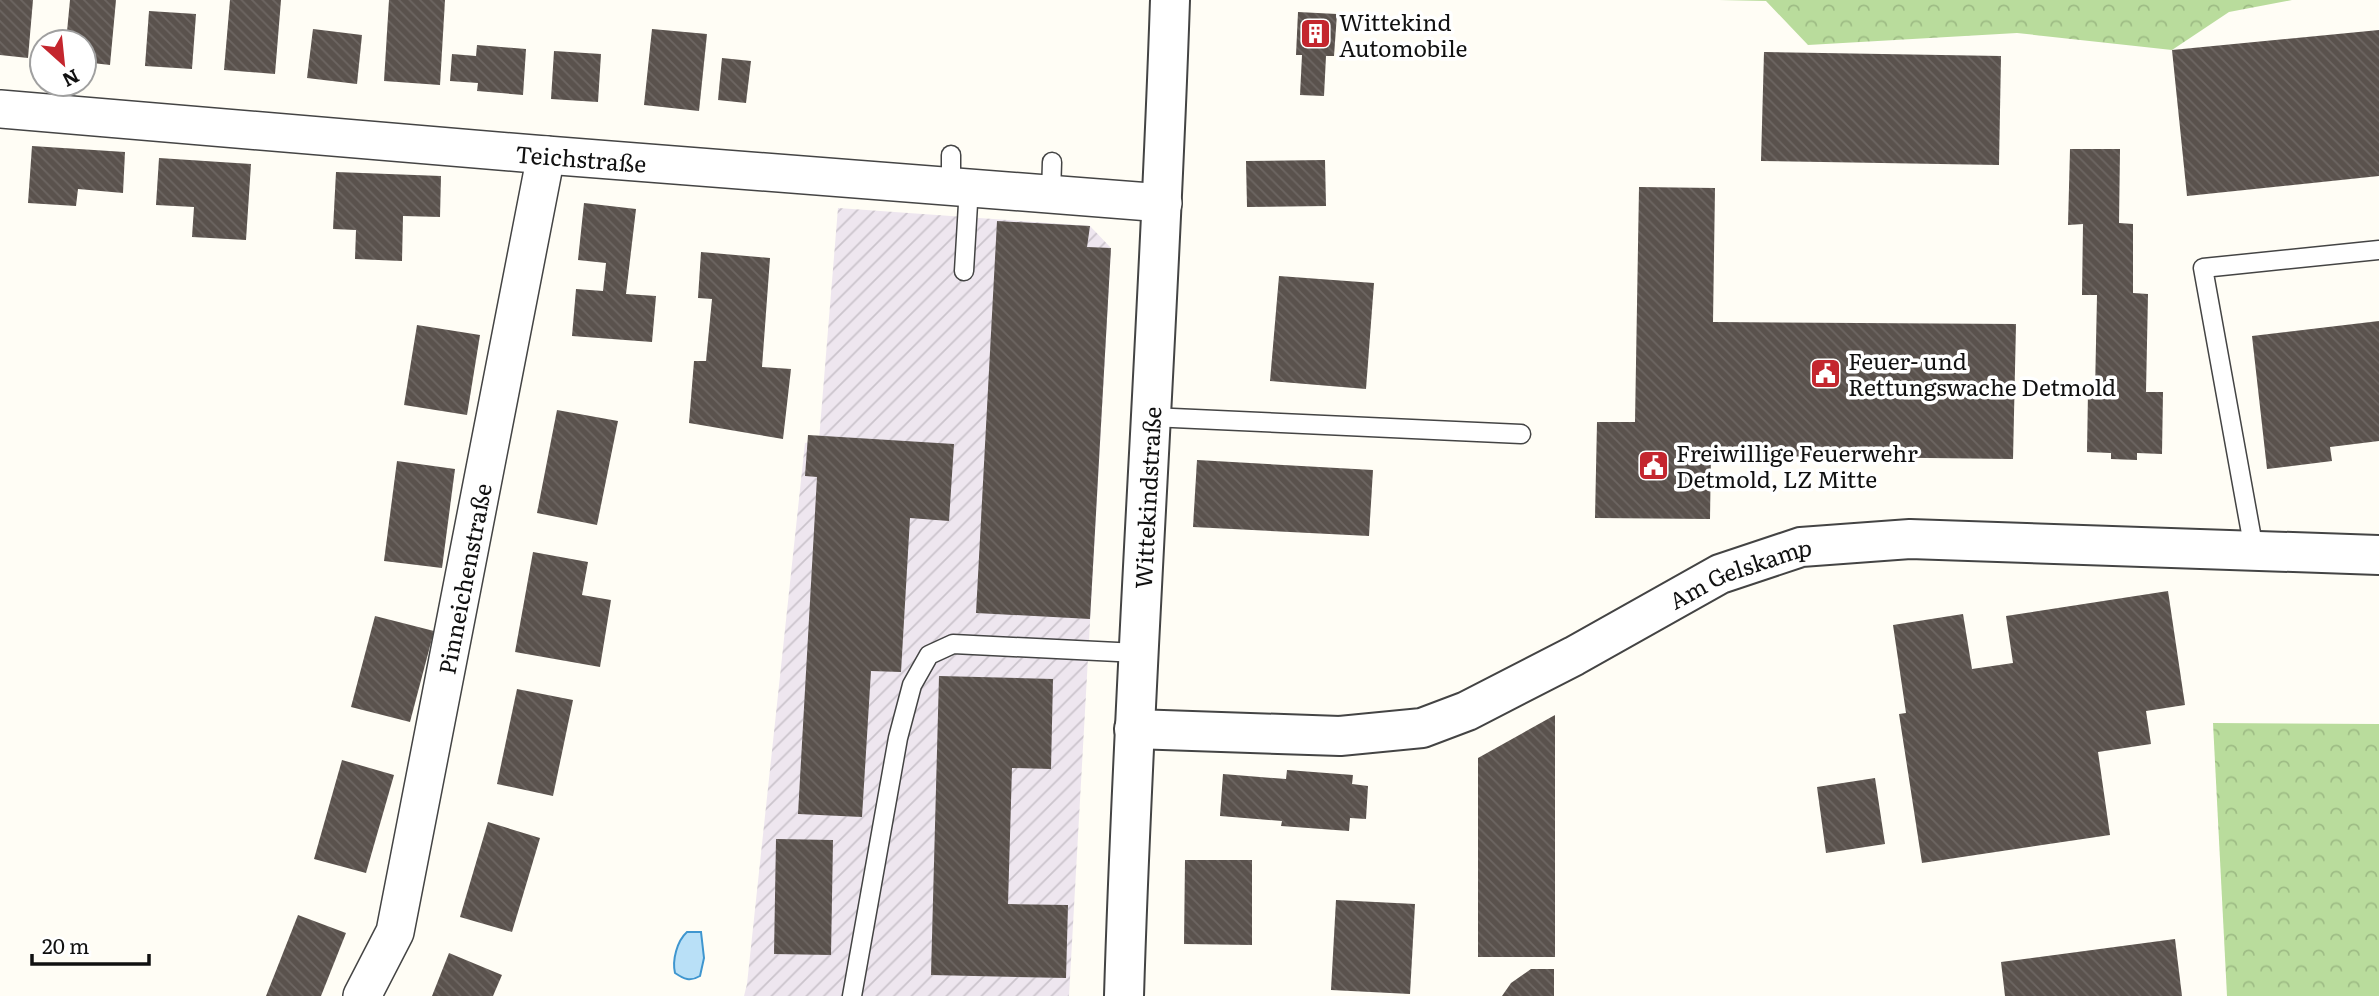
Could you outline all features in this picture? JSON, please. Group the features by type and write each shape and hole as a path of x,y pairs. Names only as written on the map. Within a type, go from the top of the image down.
{"street":[{"name":"Wittekindstraße","path":"1124,996 1134,729 1163,203 1170,0"},
{"name":"Teichstraße","path":"0,109 546,155 957,176 1051,178 1163,203"},
{"name":"Pinneichenstraße","path":"362,996 395,932 546,155"},
{"name":"Am Gelskamp","path":"1134,729 1340,736 1422,728 1466,711 1574,656 1720,574 1801,547 1910,539 2379,555"}],"lane":[{"path":"957,176 964,271"},
{"path":"2254,550 2203,268 2379,250"},
{"path":"1151,417 1521,434"},
{"path":"852,996 898,738 912,685 929,655 953,645 1138,653"}],"shaded area":[{"path":"838,208 1090,226 1111,248 1069,996 744,996 805,443 819,440"}],"green space":[{"path":"1719,0 2292,0 2229,12 2172,50 2017,33 1808,45 1766,1"},
{"path":"2213,723 2379,724 2379,996 2227,996"}],"water":[{"path":"687,932 701,932 704,958 700,976 690,979 675,973 674,968 678,945"}],"building":[{"path":"0,0 33,0 31,28 28,28 28,58 0,55"},
{"path":"70,0 116,0 110,65 98,64 98,28 67,28"},
{"path":"230,0 281,0 275,74 224,70"},
{"path":"389,0 445,0 440,85 384,81"},
{"path":"149,11 196,14 192,69 145,66"},
{"name":"Wittekind Automobile","path":"1298,12 1337,14 1334,56 1326,56 1324,96 1300,95 1302,55 1296,55"},
{"path":"313,29 362,35 357,84 307,78"},
{"path":"652,29 707,34 699,111 644,105"},
{"path":"2379,30 2379,176 2187,196 2172,50"},
{"path":"477,45 526,49 523,95 477,91 478,83 450,81 452,54 476,56"},
{"path":"554,51 601,54 598,102 551,99"},
{"path":"1764,52 2001,56 1999,165 1761,161"},
{"path":"722,58 751,61 746,103 718,100"},
{"path":"32,146 125,152 123,193 78,189 76,206 28,203"},
{"path":"2070,149 2120,149 2119,223 2133,224 2133,293 2148,294 2146,392 2163,392 2162,454 2137,453 2137,460 2111,459 2111,453 2087,452 2088,391 2095,391 2097,295 2082,295 2083,224 2068,225"},
{"path":"159,158 251,164 246,240 192,237 194,207 156,205"},
{"path":"1325,160 1326,206 1247,207 1246,161"},
{"path":"336,172 441,176 440,217 403,216 402,261 355,259 356,230 333,229"},
{"name":"Feuer- und Rettungswache Detmold","path":"1639,187 1715,188 1713,322 2016,324 2013,459 1767,456 1767,449 1711,449 1710,519 1595,518 1597,422 1635,422"},
{"path":"584,203 636,209 626,294 656,296 652,342 572,336 576,289 603,291 606,263 578,260"},
{"path":"997,221 1090,226 1087,247 1111,248 1090,619 976,613"},
{"path":"701,252 770,258 762,367 791,369 783,439 689,423 694,361 706,361 712,299 698,298"},
{"path":"1279,276 1374,283 1366,389 1270,381"},
{"path":"2379,321 2379,441 2330,447 2332,461 2267,469 2252,336"},
{"path":"417,325 480,335 467,415 404,405"},
{"path":"557,410 618,421 597,525 537,513"},
{"path":"808,435 954,444 949,521 910,518 901,672 871,671 862,817 798,814 817,477 805,476"},
{"path":"1197,460 1373,470 1369,536 1193,527"},
{"path":"397,461 455,469 442,568 384,561"},
{"path":"533,552 588,562 582,595 611,600 600,667 515,652"},
{"path":"2168,591 2185,705 2146,711 2151,744 2098,752 2110,835 1922,863 1899,714 1906,713 1893,625 1963,614 1972,669 2013,663 2006,616"},
{"path":"375,616 434,631 410,722 351,707"},
{"path":"939,676 1053,679 1051,769 1012,768 1008,904 1068,905 1066,978 931,975"},
{"path":"517,689 573,700 553,796 497,784"},
{"path":"1555,715 1555,957 1478,957 1478,758"},
{"path":"342,760 394,775 366,873 314,859"},
{"path":"1287,770 1353,775 1352,784 1368,786 1366,819 1350,818 1349,831 1281,826 1282,821 1220,816 1223,774 1286,779"},
{"path":"1875,778 1885,844 1826,853 1817,787"},
{"path":"488,822 540,838 512,932 460,917"},
{"path":"776,839 833,840 831,955 774,954"},
{"path":"1185,860 1252,860 1252,945 1184,944"},
{"path":"1336,900 1415,904 1410,994 1331,990"},
{"path":"298,915 346,933 321,996 266,996"},
{"path":"2175,939 2182,996 2005,996 2001,962"},
{"path":"449,953 502,975 493,996 432,996"},
{"path":"1531,969 1554,969 1554,996 1502,996 1511,983"}],"place":[{"name":"Wittekind Automobile","path":"1316,34"},
{"name":"Feuer- und Rettungswache Detmold","path":"1825,373"},
{"name":"Freiwillige Feuerwehr Detmold, LZ Mitte","path":"1653,465"}]}
